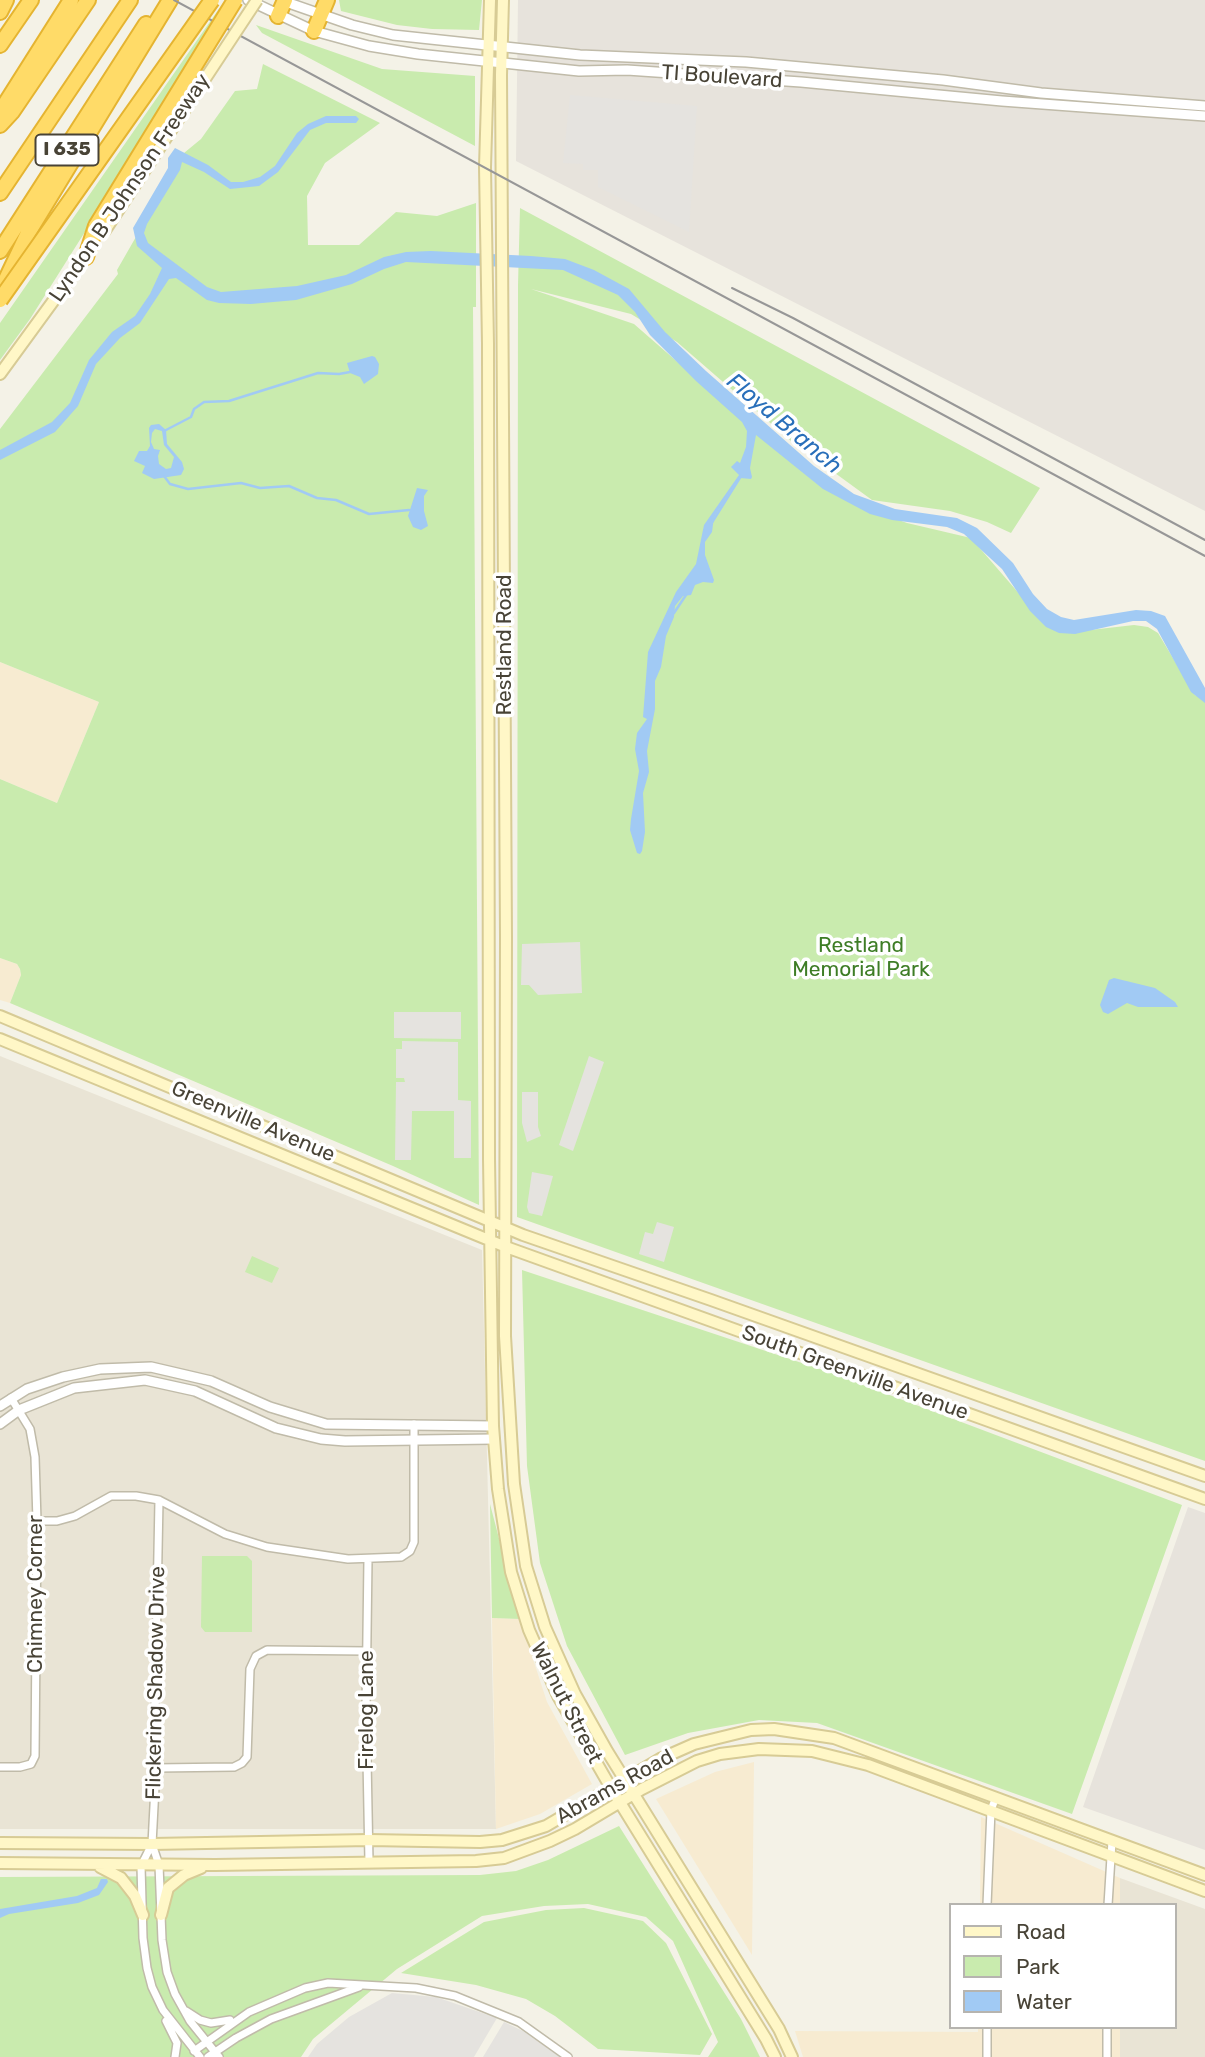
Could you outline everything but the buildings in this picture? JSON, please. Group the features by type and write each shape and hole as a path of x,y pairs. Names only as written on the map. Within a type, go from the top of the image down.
{"highway":[{"path":"0,12 6,0"},
{"path":"0,45 31,0"},
{"path":"0,193 130,0"},
{"name":"I 635","path":"0,251 136,49 163,0"},
{"path":"0,292 28,233 136,49 170,0"},
{"path":"0,300 212,0"},
{"path":"86,257 235,0"},
{"path":"314,31 327,0"},
{"path":"278,16 284,1"},
{"path":"0,112 77,4"},
{"path":"0,125 12,112 77,4"}],"main road":[{"name":"Lyndon B Johnson Freeway","path":"100,229 257,0"},
{"name":"Restland Road","path":"490,0 486,207 490,1221"},
{"name":"Restland Road","path":"503,0 501,63 505,1228"},
{"path":"486,207 503,206"},
{"name":"Lyndon B Johnson Freeway","path":"0,374 86,257"},
{"name":"Greenville Avenue","path":"0,1016 505,1228"},
{"name":"Greenville Avenue","path":"0,1040 506,1247"},
{"path":"200,1122 208,1103"},
{"name":"Walnut Street","path":"490,1221 493,1426 498,1489 511,1572 535,1644 558,1696 611,1788 775,2057"},
{"name":"Walnut Street","path":"505,1228 505,1336 514,1484 526,1566 550,1637 575,1694 779,2029 792,2057"},
{"name":"South Greenville Avenue","path":"505,1228 1205,1476"},
{"name":"South Greenville Avenue","path":"506,1247 1205,1499"},
{"path":"573,1272 579,1255"},
{"path":"644,1296 651,1279"},
{"path":"535,1644 550,1637"},
{"name":"Abrams Road","path":"0,1843 502,1840 546,1826 660,1759 694,1744 751,1730 812,1733 873,1751 1205,1875"},
{"name":"Abrams Road","path":"0,1863 141,1866 476,1861 504,1858 563,1835 697,1761 740,1750 811,1751 868,1765 1205,1891"},
{"path":"868,1765 873,1751"},
{"path":"77,1864 100,1867 121,1878 135,1896 143,1915"},
{"path":"161,1915 168,1888 194,1871 215,1865"}],"street":[{"name":"TI Boulevard","path":"248,0 314,31 391,51 579,71 627,70 1205,116"},
{"name":"TI Boulevard","path":"284,1 321,15 393,35 580,55 713,60 966,83 1032,92 1205,106"},
{"path":"847,72 847,87"},
{"path":"0,1406 27,1389 75,1374 100,1369 151,1367 211,1381 270,1407 326,1424 493,1426"},
{"path":"0,1424 19,1410 74,1388 145,1380 212,1397 253,1419 303,1435 345,1441 494,1439"},
{"name":"Chimney Corner","path":"0,1767 31,1764 35,1756 37,1521 33,1441 30,1429 11,1398"},
{"path":"37,1521 57,1521 75,1516 111,1496 136,1496 159,1500 225,1534 267,1547 329,1558 401,1557 413,1545 414,1424"},
{"name":"Flickering Shadow Drive","path":"159,1500 156,1768 152,1844 159,1865 164,1958 175,1994 205,2041 217,2054"},
{"name":"Firelog Lane","path":"368,1559 369,1862"},
{"path":"156,1768 234,1767 242,1763 247,1757 250,1669 256,1656 267,1650 367,1651"},
{"path":"987,1903 991,1810 996,1797"},
{"path":"1108,1903 1112,1841"},
{"path":"152,1844 141,1866 147,1968 152,1987 177,2043 175,2057"},
{"path":"1111,1857 1125,1846"},
{"path":"163,2010 197,2054 205,2041 249,2011 304,1988 328,1983 416,1988 443,1992 519,2022 568,2057"},
{"path":"208,2057 217,2054 258,2025 307,2004 361,1986"},
{"path":"183,2008 200,2020 211,2023 222,2023 241,2016"},
{"path":"249,2011 258,2025"},
{"path":"987,2029 987,2057"},
{"path":"1107,2029 1107,2057"}],"shaded area":[{"path":"518,0 1205,0 1205,511 516,161"},
{"path":"570,95 697,106 689,232 598,187 598,170 583,170 583,164 563,163"},
{"path":"0,662 99,702 57,803 0,779"},
{"path":"580,942 582,993 538,995 529,985 521,985 522,944"},
{"path":"0,958 17,964 20,969 21,975 10,1003 0,1000"},
{"path":"394,1012 461,1012 461,1039 394,1038"},
{"path":"402,1041 458,1042 458,1100 471,1101 471,1158 454,1158 454,1111 412,1111 411,1160 395,1160 396,1082 405,1082 404,1078 396,1078 396,1049 402,1049"},
{"path":"0,1056 482,1250 496,1829 0,1829"},
{"path":"589,1056 604,1062 573,1151 559,1145"},
{"path":"522,1092 538,1092 538,1127 541,1136 527,1142 522,1123"},
{"path":"532,1172 553,1176 542,1216 529,1213 527,1207"},
{"path":"657,1222 674,1227 664,1262 639,1254 645,1232 653,1234"},
{"path":"1188,1507 1205,1513 1205,1850 1083,1807"},
{"path":"492,1618 520,1619 547,1702 592,1784 540,1814 496,1829"},
{"path":"754,1762 752,1955 656,1799 715,1772"},
{"path":"981,1817 1120,1878 1120,1903 980,1903"},
{"path":"1120,1878 1205,1909 1205,2057 1120,2057 1120,2029 1177,2029 1177,1903 1120,1903"},
{"path":"392,1993 436,1997 497,2018 474,2057 308,2057 317,2044 349,2017"},
{"path":"504,2022 523,2031 560,2057 483,2057"},
{"path":"978,2029 1120,2029 1120,2057 803,2057 795,2031 978,2032"}],"green space":[{"path":"339,0 482,0 479,30 397,25 341,11"},
{"path":"223,3 136,151 30,319 0,360 0,323"},
{"path":"256,25 382,69 475,76 475,146 262,33"},
{"path":"263,64 380,123 325,163 307,196 308,245 359,245 396,212 437,216 476,203 476,307 473,307 479,1205 10,1003 21,975 20,969 17,964 0,958 0,779 57,803 99,702 0,662 0,429 118,274 117,270 184,153 201,139 235,91 257,89"},
{"name":"Restland Memorial Park","path":"520,208 1040,488 1011,533 987,522 950,511 872,500 791,441 677,342 631,314 531,289 634,324 815,482 856,505 907,523 971,538 1041,619 1064,633 1134,625 1148,627 1158,633 1195,695 1205,699 1205,1461 517,1217"},
{"path":"252,1256 279,1268 272,1283 245,1272"},
{"path":"522,1270 823,1370 1182,1505 1072,1814 817,1723 759,1720 688,1733 625,1755 567,1646 540,1563 527,1466"},
{"path":"490,1504 520,1619 492,1618"},
{"path":"202,1556 247,1556 252,1561 252,1632 205,1632 201,1627"},
{"path":"619,1826 741,2019 760,2057 708,2057 718,2042 673,1941 646,1917 588,1904 544,1906 482,1916 397,1969 313,2039 301,2057 0,2057 0,1877 480,1875 516,1871 548,1860"},
{"path":"584,1908 643,1921 666,1943 712,2034 700,2055 598,2049 555,2016 526,1999 476,1985 401,1973 484,1922 546,1910"}],"water":[{"path":"326,116 356,116 359,119 356,123 326,123 310,130 278,172 259,186 230,189 182,162 180,170 147,224 144,233 148,243 207,287 221,292 297,286 346,275 384,257 406,252 565,259 594,270 629,289 665,332 706,371 814,466 854,494 895,509 957,518 977,528 1013,563 1033,594 1047,609 1061,617 1074,620 1136,610 1165,616 1205,688 1205,703 1191,692 1157,629 1146,621 1133,621 1075,634 1059,633 1046,627 1030,611 1002,569 964,534 947,527 892,520 870,514 823,489 756,435 750,468 752,477 740,478 735,484 714,517 712,532 705,542 705,555 713,583 695,585 691,595 683,596 675,606 674,617 666,636 661,667 655,681 655,709 647,751 649,772 643,793 645,832 642,851 637,853 630,830 639,771 635,749 637,733 647,719 643,717 648,652 676,592 696,564 704,525 739,475 731,467 737,461 740,463 746,447 747,431 742,422 650,335 635,312 618,295 563,270 406,262 352,284 296,300 251,304 207,300 176,278 169,279 140,323 120,338 96,364 78,406 55,432 0,460 0,450 52,422 70,403 89,360 112,332 135,316 150,294 162,268 137,246 133,228 168,168 168,158 175,148 208,165 231,182 243,182 260,177 275,166 297,133 308,124"},
{"path":"372,356 379,364 378,374 364,384 360,377 350,373 347,363"},
{"path":"159,424 166,430 167,444 182,462 184,469 181,475 154,479 142,473 145,466 134,461 139,451 147,451 150,446 151,425","holes":["155,429 162,431 164,445 174,457 171,468 166,469 159,464 160,450 154,449 151,442"]},
{"path":"417,488 428,490 424,496 424,511 428,526 421,530 413,527 408,516"},
{"path":"1114,978 1155,988 1178,1007 1138,1007 1127,1003 1108,1014 1103,1012 1100,1005 1109,980"},
{"path":"101,1879 107,1879 108,1882 99,1895 78,1903 9,1914 0,1918 0,1909 77,1896 97,1888"}],"waterway":[{"path":"166,430 191,417 194,409 204,402 229,401 318,373 350,372"},
{"path":"164,476 170,484 188,489 241,483 260,488 289,486 317,498 336,500 369,514 409,510"},
{"path":"711,524 741,476"},
{"path":"674,613 686,595"}],"tram line":[{"path":"174,0 1205,556"},
{"path":"732,288 793,318 1205,540"}],"water label":[{"name":"Floyd Branch","path":"784,424"}]}
